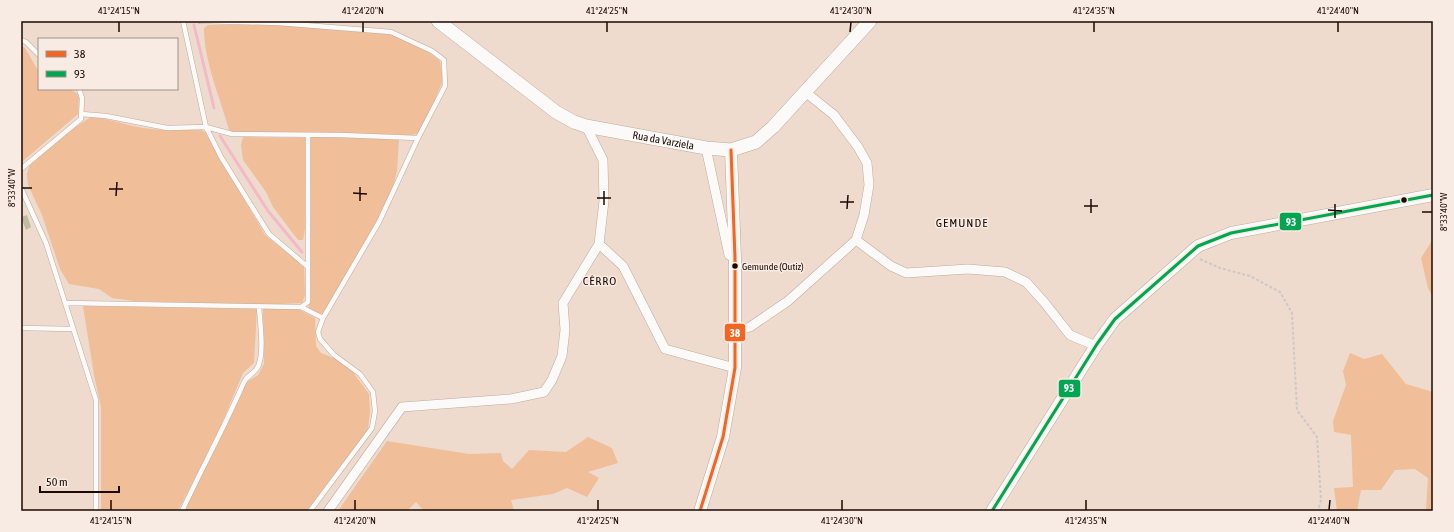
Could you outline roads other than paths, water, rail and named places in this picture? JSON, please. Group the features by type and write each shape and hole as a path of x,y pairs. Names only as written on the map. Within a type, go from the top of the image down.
{"main road":[{"name":"Rua da Varziela","path":"441,22 556,112 574,122 586,126 706,148 731,150 756,142 773,127 804,91 870,21"}],"street":[{"path":"735,331 750,327 788,301 856,240 864,215 868,185 867,163 858,147 834,115 804,91"},
{"path":"328,511 402,407 511,399 544,392 552,380 562,356 565,330 562,303 599,244 604,201 603,160 586,126"},
{"path":"706,148 729,255 735,258"},
{"path":"700,511 723,437 735,368 735,258 731,150"},
{"path":"992,511 1096,346 1115,320 1194,250 1231,233 1433,195"},
{"path":"856,240 891,266 906,273 968,269 1005,272 1026,282 1070,335 1096,346"},
{"path":"599,244 623,266 665,349 735,368"}],"lane":[{"path":"183,21 206,128 221,157 269,234 308,266"},
{"path":"200,21 278,24 391,32 432,51 444,60 445,86 418,138 379,222 323,318 318,332 320,338 334,355 360,374 373,392 375,410 372,428 310,511"},
{"path":"21,40 26,42 38,54"},
{"path":"21,169 81,119 82,98 79,90"},
{"path":"81,114 106,116 167,128 206,128 232,134 418,138"},
{"path":"301,307 308,302 308,135"},
{"path":"21,188 46,243 73,329 90,375 96,400 96,511"},
{"path":"66,303 301,307 323,318"},
{"path":"182,511 210,450 235,404 245,380 255,372 259,365 261,356 259,307"},
{"path":"21,328 73,329"}],"waterway":[{"path":"194,25 214,108"},
{"path":"220,136 268,211 302,252"}],"place":[{"name":"Gemunde (Outiz)","path":"735,266"}],"district":[{"name":"GEMUNDE","path":"962,223"},
{"name":"CÊRRO","path":"600,281"}]}
